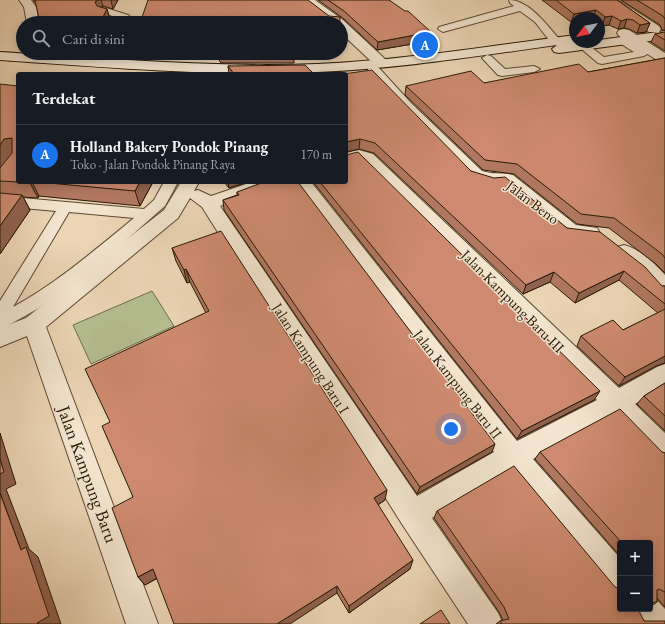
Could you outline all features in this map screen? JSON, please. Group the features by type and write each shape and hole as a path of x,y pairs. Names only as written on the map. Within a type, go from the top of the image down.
{"street":[{"path":"25,0 30,7 32,16"},
{"path":"308,0 329,16"},
{"path":"610,0 661,31"},
{"path":"605,40 661,31"},
{"name":"Jalan Beno","path":"348,36 370,67 406,106 476,175 492,180 507,179 571,231 601,234 648,270 665,288"},
{"path":"605,36 627,37 665,59"},
{"path":"346,72 370,67 556,42 569,43"},
{"path":"136,60 238,71 370,67 487,58 569,45"},
{"path":"0,56 16,55"},
{"path":"0,64 150,72"},
{"name":"Jalan Kampung Baru III","path":"353,156 364,156 372,163 615,403 665,450"},
{"path":"0,338 171,214 182,184 209,203 264,184"},
{"name":"Jalan Kampung Baru II","path":"304,184 513,456 617,577"},
{"name":"Jalan Kampung Baru I","path":"209,203 412,514 487,624"},
{"name":"Jalan Kampung Baru","path":"34,314 142,624"},
{"path":"412,514 513,456 615,403 665,374"},
{"path":"647,612 657,624"}],"lane":[{"path":"511,0 538,20 556,42"},
{"path":"443,29 522,7"},
{"path":"103,10 122,16"},
{"path":"585,48 604,62 644,53 627,37"},
{"path":"487,58 502,73 534,69"},
{"path":"0,323 13,317 34,314 182,184"},
{"path":"0,201 148,214"},
{"path":"0,315 65,207"}],"green space":[{"path":"152,291 174,326 91,364 73,325"}],"building":[{"path":"35,0 98,0 95,2 97,6 107,9 104,16 38,16"},
{"path":"148,0 308,0 329,16 142,16"},
{"path":"328,0 389,0 405,11 408,11 431,32 378,42 344,11"},
{"path":"556,0 617,0 650,23 640,25 633,20 627,19 621,21 612,16 605,17 605,12 599,12 596,10 571,12"},
{"path":"637,0 665,0 665,19 663,16"},
{"path":"665,32 665,40 655,34"},
{"path":"665,58 665,258 662,254 614,218 581,214 517,164 485,160 406,86 471,71 484,83 579,64 588,72"},
{"path":"305,65 312,72 232,72 228,66"},
{"path":"372,70 471,171 494,178 505,177 567,228 600,232 645,267 662,286 665,286 665,304 624,271 579,293 554,272 526,285 375,143 360,139 348,142 348,73"},
{"path":"0,84 16,86 16,182 0,181 0,168 12,153 12,138 4,139 0,145"},
{"path":"358,152 600,391 522,431 322,184 348,184 348,154"},
{"path":"60,184 139,184 135,191"},
{"path":"259,184 300,184 495,444 420,487 223,200 239,195 237,192"},
{"path":"0,193 22,195 0,226"},
{"path":"221,231 387,490 374,498 413,560 349,606 337,586 277,624 174,624 153,569 138,577 112,508 133,497 102,426 110,422 85,369 209,311 186,269 184,270 172,248"},
{"path":"665,309 665,356 625,377 581,336 613,320 623,330"},
{"path":"665,383 665,416 644,396"},
{"path":"620,409 662,452 665,453 665,592 659,589 657,590 657,602 653,603 653,540 619,540 540,452"},
{"path":"0,459 4,472 0,474"},
{"path":"514,466 617,588 617,612 640,612 644,621 665,621 665,624 502,624 500,621 509,619 504,607 437,511"},
{"path":"0,493 21,550 26,547 49,616 37,623 38,624 0,624"},
{"path":"441,610 450,624 420,624"}],"place":[{"name":"Holland Bakery Pondok Pinang","path":"425,45"}]}
